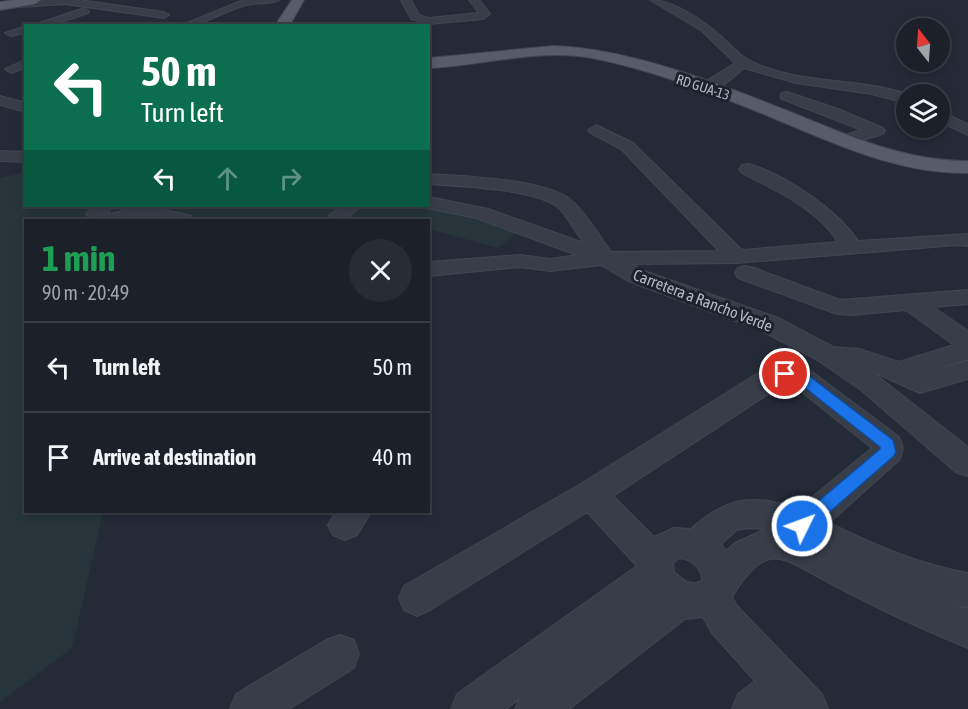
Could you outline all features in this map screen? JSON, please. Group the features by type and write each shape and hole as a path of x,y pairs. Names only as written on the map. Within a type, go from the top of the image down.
{"main road":[{"path":"2,6 35,0"},
{"path":"285,24 298,0"},
{"name":"RD GUA-13","path":"430,63 545,52 579,52 630,64 706,87 891,156 926,164 956,168 968,167"}],"street":[{"path":"99,6 117,0"},
{"path":"188,24 249,1 276,1 256,11"},
{"path":"661,1 706,29 743,63 767,73 814,82 875,89 896,96"},
{"path":"412,5 415,17 429,21 483,16 485,14 473,2"},
{"path":"134,10 154,3"},
{"path":"2,6 78,4 170,13 143,22 112,17 78,4 53,5 20,16"},
{"path":"40,24 78,4"},
{"path":"11,33 24,30"},
{"path":"706,87 716,83 743,63"},
{"path":"11,69 24,65"},
{"path":"787,96 877,131 844,140"},
{"path":"0,100 24,107"},
{"path":"950,121 968,130"},
{"path":"596,130 627,146 741,265 837,307 968,297"},
{"path":"0,156 24,157"},
{"path":"748,169 789,190 839,226 852,248"},
{"name":"Carretera a Rancho Verde","path":"430,179 472,182 549,194 566,205 605,258 636,276 769,324 825,353 870,383 968,464"},
{"path":"430,203 481,213 605,258"},
{"path":"103,207 96,214 106,219 125,216 136,208 180,219"},
{"path":"335,219 350,207"},
{"path":"351,219 362,207"},
{"path":"430,269 520,261 551,265 605,258 741,265 852,248 968,240"},
{"path":"910,302 968,343"},
{"path":"897,372 968,350"},
{"path":"825,353 853,355 920,383 968,370"},
{"path":"417,598 590,494 772,376 785,374 799,376 888,444 888,452 802,526"},
{"path":"590,494 655,566 665,589 705,593 724,620 796,697 753,709"},
{"path":"696,546 730,517 765,513 802,526 867,559 943,586 968,590"},
{"path":"472,709 648,580 659,552 675,543 696,546 709,555 718,567 705,593"},
{"path":"536,709 672,606 705,593 747,554 768,543 795,547 895,599 968,629"},
{"path":"250,709 340,654"}],"shaded area":[{"path":"24,172 24,207 430,206 521,229 498,248 430,229 430,219 24,219 24,513 103,513 72,648 0,702 0,178"}],"route":[{"path":"785,374 799,376 888,444 888,452 802,526"}]}
